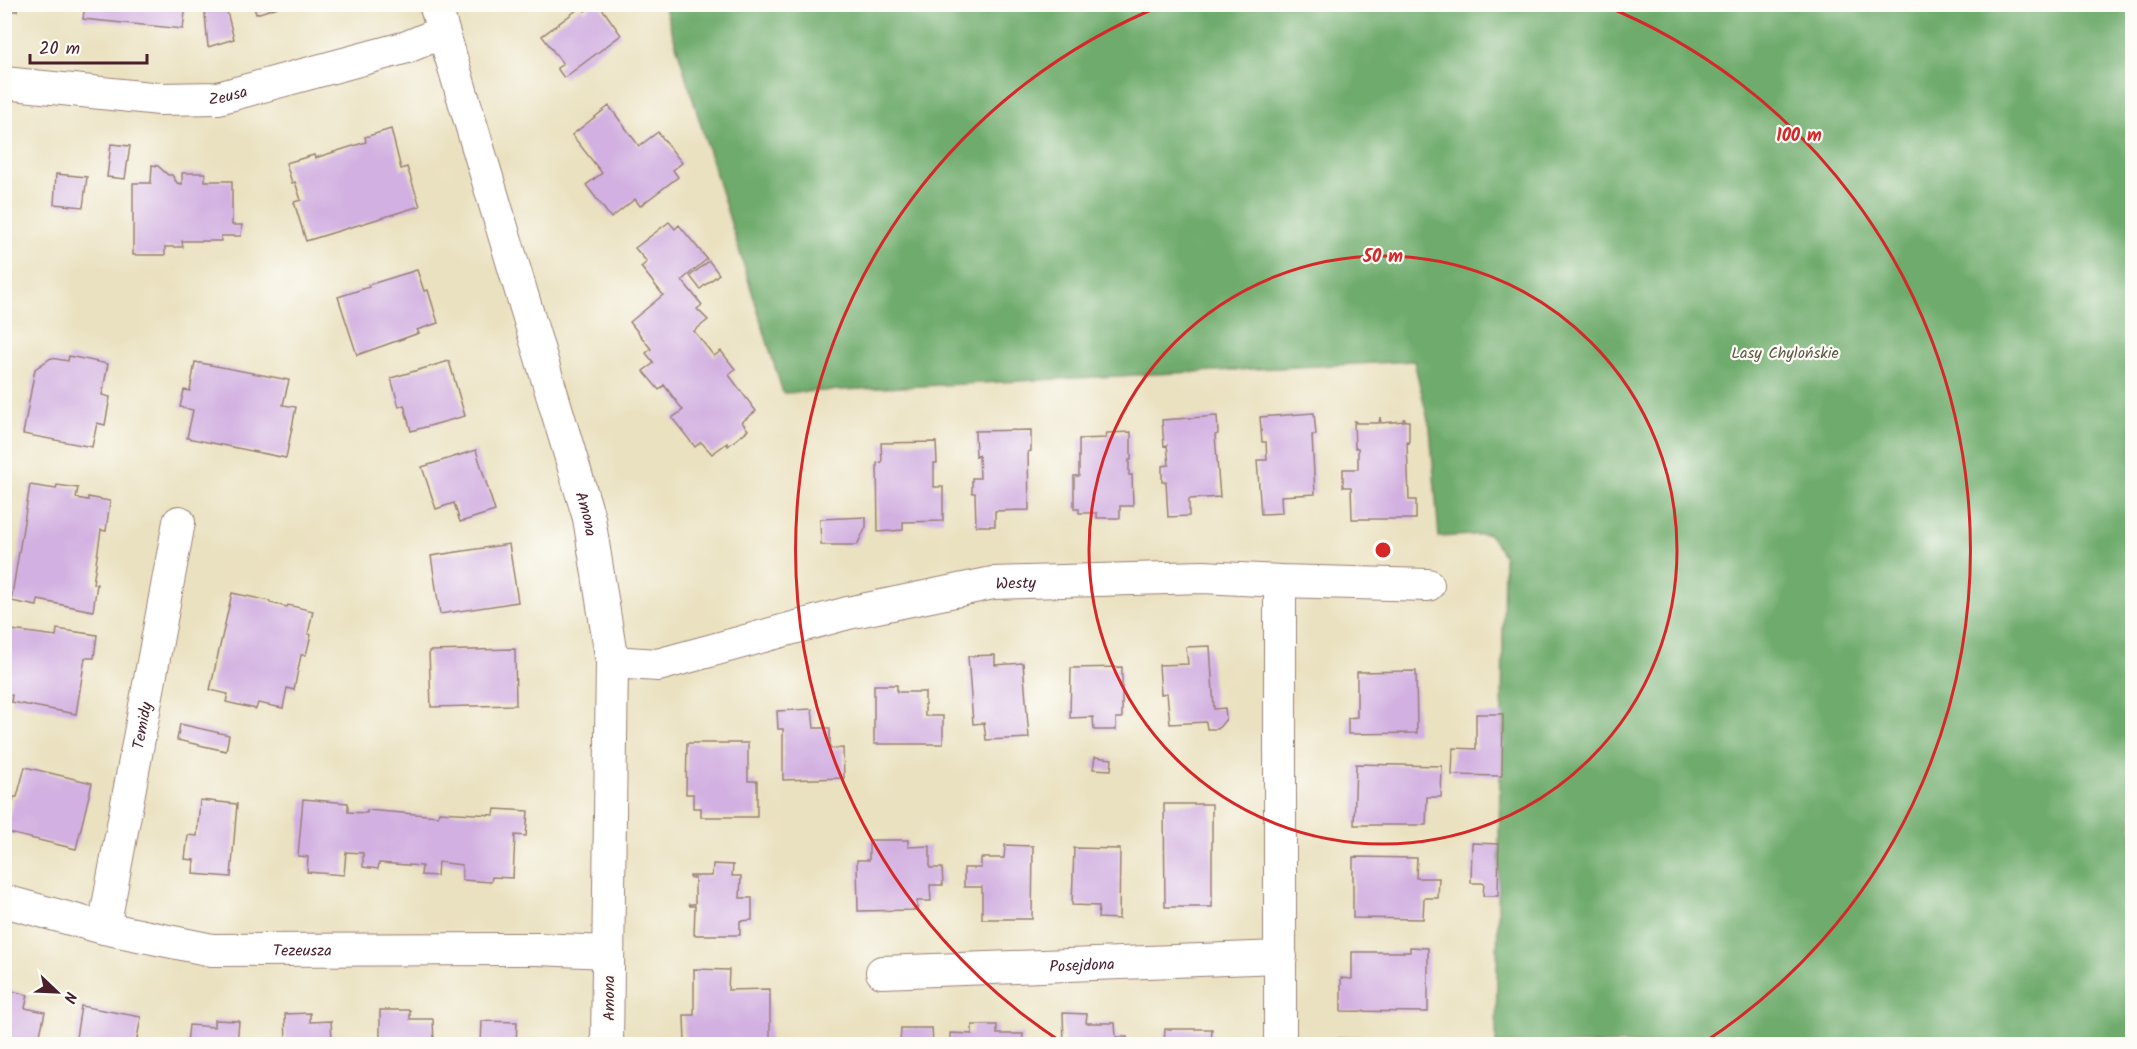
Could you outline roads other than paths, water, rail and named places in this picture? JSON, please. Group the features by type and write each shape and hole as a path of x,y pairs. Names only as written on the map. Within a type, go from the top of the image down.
{"street":[{"name":"Zeusa","path":"4,83 160,99 218,98 407,47 439,18"},
{"name":"Amona","path":"439,18 589,518 612,662 607,1044"},
{"name":"Temidy","path":"104,928 179,522"},
{"name":"Westy","path":"612,662 658,665 848,613 993,583 1203,577 1428,585"},
{"path":"1280,581 1280,1044"},
{"name":"Tezeusza","path":"4,901 104,928 212,950 545,949 608,952"},
{"name":"Posejdona","path":"882,972 1281,957"}],"park label":[{"name":"Lasy Chylońskie","path":"1785,352"}]}
